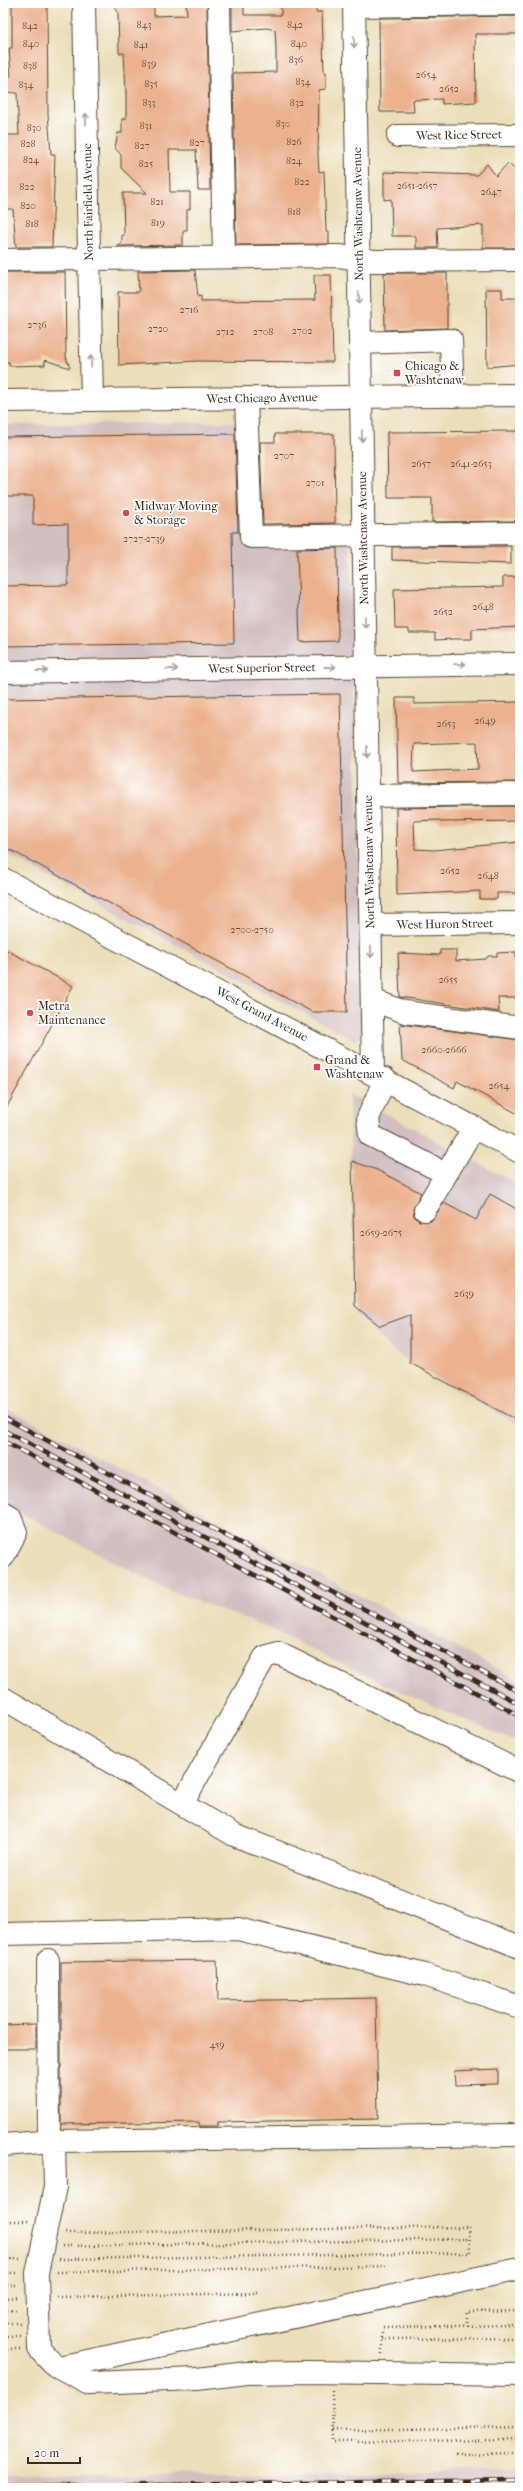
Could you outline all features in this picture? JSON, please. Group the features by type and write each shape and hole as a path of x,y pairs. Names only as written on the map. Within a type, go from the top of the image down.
{"street":[{"name":"North Fairfield Avenue","path":"84,3 92,400"},
{"path":"220,3 224,257"},
{"path":"354,4 520,4"},
{"name":"North Washtenaw Avenue","path":"354,4 372,1000 379,1076"},
{"name":"West Rice Street","path":"398,136 520,135"},
{"path":"3,260 339,256 374,261 520,260"},
{"path":"360,343 451,340 453,396"},
{"name":"West Chicago Avenue","path":"3,401 520,395"},
{"path":"246,398 251,537 520,533"},
{"name":"West Superior Street","path":"3,672 520,664"},
{"path":"368,796 520,794"},
{"name":"West Grand Avenue","path":"3,879 379,1076 520,1152"},
{"name":"West Huron Street","path":"371,925 520,923"},
{"path":"372,1000 405,1012 520,1028"},
{"path":"379,1076 368,1118 370,1136 433,1167"},
{"path":"425,1210 474,1127"},
{"path":"3,1513 10,1517 16,1532 3,1557"},
{"path":"182,1804 265,1657 278,1653 520,1772"},
{"path":"3,1698 234,1835 520,1947"},
{"path":"3,1934 238,1928 424,1975 520,2007"},
{"path":"48,1960 51,2141 55,2187 43,2247 38,2297 39,2348 52,2364 88,2383 197,2379 247,2373 332,2372 520,2375"},
{"path":"3,2145 51,2141 520,2135"},
{"path":"59,2367 520,2269"}],"path":[{"path":"3,2221 43,2247 388,2266"},
{"path":"3,2260 43,2247 469,2226 470,2253 43,2247"},
{"path":"3,2273 43,2247 469,2239"},
{"path":"3,2298 259,2293"},
{"path":"467,2326 467,2312 520,2311"},
{"path":"382,2373 382,2327 520,2326"},
{"path":"382,2339 520,2338"},
{"path":"332,2372 332,2442 520,2440"},
{"path":"332,2430 520,2427"},
{"path":"455,2454 520,2453"}],"shaded area":[{"path":"247,422 251,537 350,536 364,1032 356,1041 3,852 3,425"},
{"path":"349,1094 520,1185 520,1426 410,1363 391,1349 356,1314"},
{"path":"3,1406 520,1681 520,1744 370,1678 266,1627 168,1590 3,1504"},
{"path":"520,2470 520,2488 3,2488 3,2477"}],"building":[{"path":"12,3 47,3 48,114 51,154 55,154 52,247 16,247 13,209 3,209 6,135 19,135 17,93 3,92 3,76 11,76 9,48 12,48"},
{"path":"112,3 154,3 154,16 187,15 186,3 207,3 210,190 198,190 196,150 169,150 170,192 190,192 190,209 187,210 187,230 183,230 183,245 118,246 122,243 122,235 124,235 123,193 147,193 121,168 121,155 115,148 118,133 122,133 122,119 126,119 126,92 124,53 119,53 118,12"},
{"path":"232,3 244,3 244,15 281,15 281,3 316,3 316,12 322,12 326,89 319,90 318,155 319,172 324,171 326,232 329,232 329,244 236,245 233,73 276,72 276,47 275,30 267,28 232,31"},
{"path":"520,16 520,34 475,34 476,102 442,104 442,99 413,100 414,112 380,112 379,18"},
{"path":"508,163 513,168 520,168 520,190 518,191 520,248 483,248 483,225 437,228 438,248 416,248 416,236 392,236 391,199 384,200 384,172 477,175 487,164 496,176"},
{"path":"195,270 198,297 201,296 201,301 315,300 314,275 331,275 333,362 197,361 119,365 118,292 139,292 138,271"},
{"path":"3,272 65,272 66,357 70,368 45,360 45,365 9,366 9,362 3,362"},
{"path":"384,273 447,273 447,328 385,330"},
{"path":"486,289 502,289 502,298 520,298 520,364 487,367"},
{"path":"520,431 520,521 432,522 432,498 388,498 387,432"},
{"path":"235,434 238,532 232,532 234,643 3,646 3,586 68,585 68,524 33,525 33,496 3,496 3,437"},
{"path":"275,434 334,434 335,523 263,524 260,442 275,442"},
{"path":"511,546 511,564 392,560 392,547"},
{"path":"337,548 338,641 300,642 297,549"},
{"path":"503,577 520,577 520,627 472,629 472,639 435,640 435,633 409,633 409,629 395,629 394,589 503,587"},
{"path":"340,694 347,1012 312,1012 3,846 3,699"},
{"path":"396,698 414,698 414,704 520,702 520,782 398,783","holes":["477,742 478,769 413,772 414,744"]},
{"path":"520,806 520,821 414,821 415,849 434,850 520,842 520,893 497,893 497,899 480,899 480,891 397,895 396,808"},
{"name":"Metra Maintenance","path":"3,948 73,986 3,1114"},
{"path":"440,950 456,950 456,961 486,959 488,956 497,956 497,953 516,952 516,958 520,958 520,998 498,998 499,1012 400,997 398,953 440,955"},
{"path":"400,1024 520,1040 520,1115 457,1081 454,1088 402,1060"},
{"path":"352,1161 377,1170 421,1193 413,1209 414,1216 419,1221 431,1221 444,1203 476,1220 490,1194 520,1211 520,1422 410,1363 410,1315 380,1326 355,1306"},
{"path":"217,1960 218,2001 376,1998 378,2119 218,2122 218,2126 199,2126 199,2122 61,2124 61,1962"},
{"path":"36,2024 36,2049 3,2049 3,2025"},
{"path":"498,2069 498,2084 455,2085 454,2071"}],"railway":[{"path":"3,1417 520,1692"},
{"path":"3,1430 520,1704"},
{"path":"3,1441 520,1716"},
{"path":"3,2487 520,2480"}],"place":[{"name":"Chicago & Washtenaw","path":"397,373"},
{"name":"Midway Moving & Storage","path":"126,513"},
{"name":"Metra Maintenance","path":"30,1013"},
{"name":"Grand & Washtenaw","path":"317,1067"}]}
